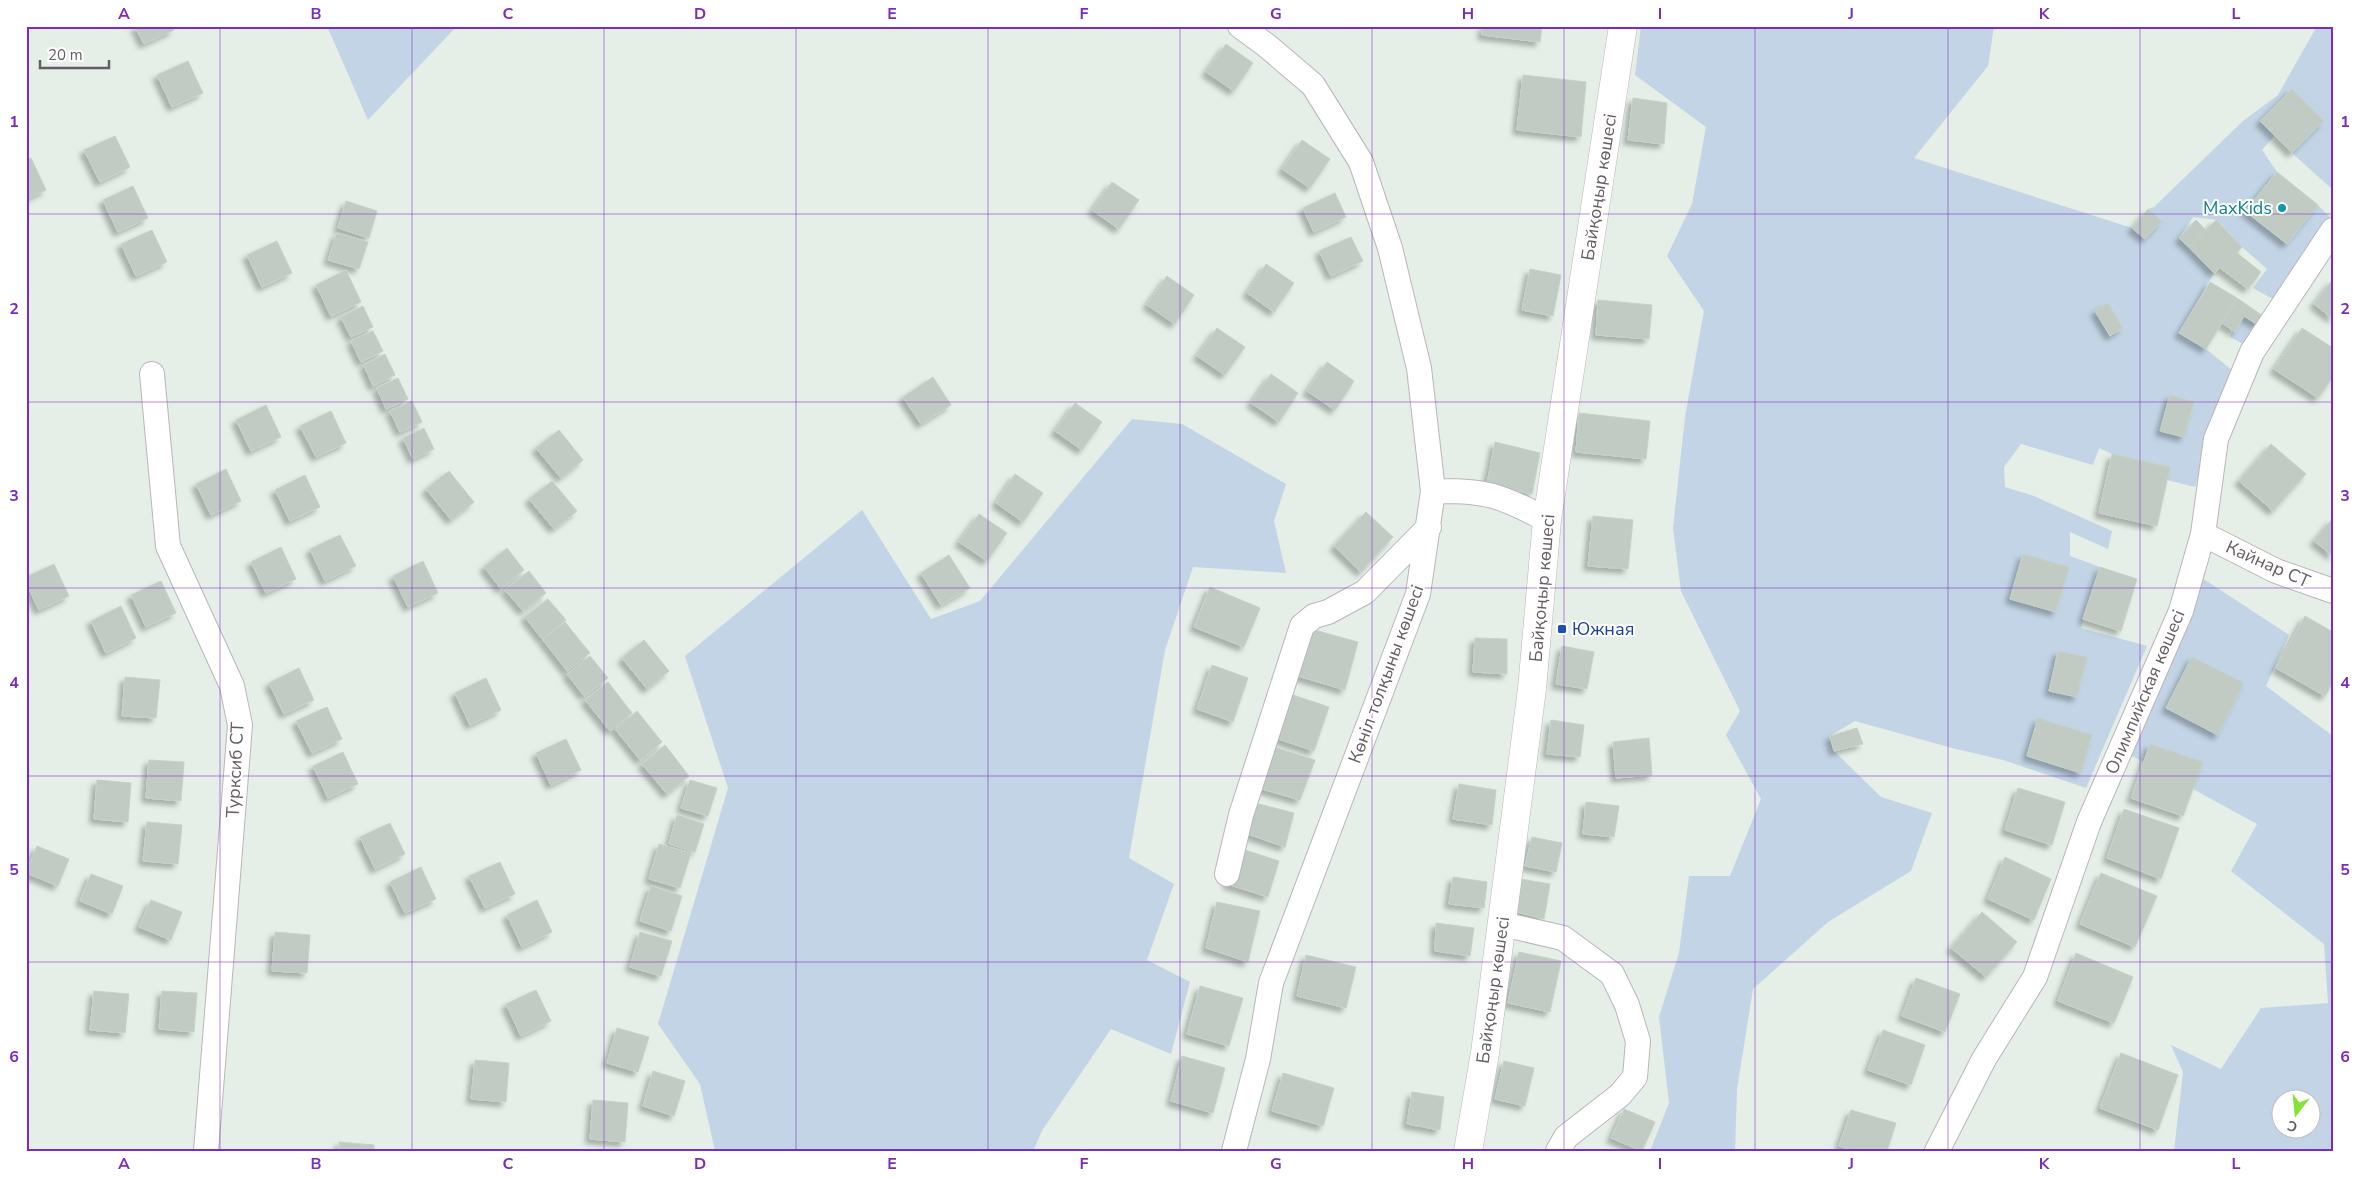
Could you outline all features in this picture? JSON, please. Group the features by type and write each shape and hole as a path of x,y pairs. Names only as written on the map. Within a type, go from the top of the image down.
{"street":[{"name":"Көніл толқыны көшесі","path":"1234,1151 1258,1059 1271,983 1418,594 1433,491 1419,368 1390,248 1361,162 1313,85 1266,45 1240,26"},
{"name":"Байқоңыр көшесі","path":"1468,1151 1485,1053 1532,689 1548,520 1623,26"},
{"name":"Олимпийская көшесі","path":"1937,1151 1984,1059 2035,977 2089,822 2181,611 2203,534 2216,439 2252,352 2333,230"},
{"name":"Турксиб СТ","path":"152,374 168,546 232,686 240,725 206,1151"},
{"path":"1433,491 1473,490 1495,495 1514,502 1548,520"},
{"path":"1227,874 1241,815 1302,626 1314,616 1328,612 1365,592 1429,527"},
{"name":"Кайнар СТ","path":"2203,534 2276,571 2333,591"},
{"path":"1502,924 1564,938 1612,974 1627,1005 1638,1040 1635,1077 1620,1094 1566,1136 1558,1151"}],"shaded area":[{"path":"327,26 457,26 368,120"},
{"path":"1641,26 1994,26 1988,66 1914,158 2132,228 2145,239 2161,221 2148,209 2154,207 2243,121 2278,95 2317,26 2333,26 2333,190 2292,153 2324,121 2292,89 2260,121 2274,136 2262,150 2277,172 2245,211 2287,244 2318,205 2330,217 2273,299 2253,288 2267,269 2242,247 2217,220 2193,217 2179,238 2214,273 2179,333 2206,349 2233,371 2219,408 2195,487 2167,480 2170,467 2112,454 2099,448 2093,465 2021,444 2004,467 2005,487 2034,496 2112,531 2108,549 2070,532 2070,556 2100,567 2081,628 2147,646 2086,788 2003,760 1855,721 1830,736 1834,751 1881,797 1932,813 1911,871 1828,922 1753,989 1737,1089 1735,1151 1650,1151 1669,1103 1659,1017 1679,953 1689,876 1730,876 1761,799 1726,735 1740,711 1681,591 1673,528 1685,417 1704,311 1667,256 1692,204 1706,127 1635,75","holes":["2108,303 2123,328 2110,336 2095,311"]},
{"path":"2244,316 2258,325 2245,345 2230,337 2233,330 2236,331"},
{"path":"1132,419 1182,424 1286,484 1274,521 1286,573 1193,567 1165,650 1129,858 1174,884 1147,960 1190,982 1171,1054 1111,1029 1043,1129 1033,1151 715,1151 700,1084 658,1024 728,788 685,656 862,510 931,619 980,601"},
{"path":"2202,578 2289,635 2266,686 2333,736 2333,1151 2174,1151 2183,1072 2171,1045 2221,1069 2261,1008 2328,1003 2324,944 2231,871 2257,824 2127,753"}],"building":[{"path":"135,26 172,26 174,30 144,44"},
{"path":"1483,26 1542,26 1540,42 1482,35"},
{"path":"1226,44 1253,63 1234,91 1206,72"},
{"path":"188,61 203,93 172,107 157,75"},
{"path":"1523,75 1586,82 1581,137 1517,130"},
{"path":"2292,89 2324,121 2292,153 2260,121"},
{"path":"1633,98 1667,103 1664,144 1628,140"},
{"path":"115,136 130,167 100,182 84,150"},
{"path":"1302,140 1330,159 1310,188 1282,169"},
{"path":"31,158 46,190 26,199 26,161"},
{"name":"MaxKids","path":"2277,172 2318,205 2287,244 2245,211"},
{"path":"1112,182 1139,200 1119,229 1092,210"},
{"path":"133,186 148,218 118,232 103,200"},
{"path":"1335,193 1346,217 1314,232 1303,208"},
{"path":"346,201 377,211 369,238 338,228"},
{"path":"2148,209 2162,221 2145,239 2132,228"},
{"path":"2196,220 2206,230 2189,247 2179,238"},
{"path":"2216,220 2242,247 2237,253 2261,272 2248,289 2220,268 2214,273 2189,247"},
{"path":"152,230 167,262 136,276 121,244"},
{"path":"337,233 368,242 359,269 328,260"},
{"path":"1351,237 1363,261 1331,276 1319,251"},
{"path":"277,241 292,273 262,287 247,255"},
{"path":"1266,264 1294,283 1274,312 1247,293"},
{"path":"1530,269 1561,275 1553,316 1522,310"},
{"path":"346,270 361,302 331,316 316,285"},
{"path":"1167,276 1194,295 1175,324 1147,305"},
{"path":"2333,279 2333,319 2314,304"},
{"path":"2210,282 2237,298 2206,349 2179,333"},
{"path":"2237,298 2263,316 2258,325 2244,316 2235,332 2222,323"},
{"path":"1598,300 1652,305 1649,339 1596,335"},
{"path":"2108,303 2123,328 2110,336 2095,311"},
{"path":"363,306 373,327 351,337 341,317"},
{"path":"1217,328 1245,347 1225,375 1197,356"},
{"path":"2302,328 2333,348 2333,377 2318,398 2274,369"},
{"path":"373,331 383,351 361,362 351,341"},
{"path":"385,354 395,375 373,386 364,365"},
{"path":"1327,362 1354,381 1335,410 1307,391"},
{"path":"1271,374 1298,393 1279,422 1251,403"},
{"path":"933,377 951,405 921,424 903,397"},
{"path":"398,378 408,399 386,409 377,388"},
{"path":"2170,395 2194,402 2184,437 2160,431"},
{"path":"412,401 422,422 400,432 390,411"},
{"path":"1075,403 1102,422 1082,450 1055,431"},
{"path":"266,405 281,437 251,451 236,420"},
{"path":"331,411 346,443 316,457 300,426"},
{"path":"1579,413 1650,421 1646,459 1576,452"},
{"path":"424,428 434,449 413,459 403,438"},
{"path":"559,430 583,460 561,478 536,448"},
{"path":"1495,442 1540,453 1532,494 1487,484"},
{"path":"2271,444 2306,474 2273,511 2239,481"},
{"path":"2112,454 2170,467 2157,526 2099,513"},
{"path":"226,469 241,501 211,515 196,484"},
{"path":"449,471 474,502 451,520 426,489"},
{"path":"1015,474 1043,493 1023,522 996,503"},
{"path":"305,475 320,507 290,521 275,490"},
{"path":"552,481 577,511 554,529 529,499"},
{"path":"1366,512 1393,537 1361,572 1334,546"},
{"path":"979,514 1007,533 987,561 959,542"},
{"path":"1593,516 1633,520 1628,569 1588,566"},
{"path":"2333,518 2333,556 2314,541"},
{"path":"340,535 356,566 325,581 310,549"},
{"path":"281,547 296,579 266,593 251,562"},
{"path":"507,548 524,570 501,589 484,567"},
{"path":"2023,554 2069,567 2056,612 2010,599"},
{"path":"949,555 970,588 941,605 921,573"},
{"path":"423,561 438,593 408,607 393,576"},
{"path":"54,564 69,596 39,610 26,583 26,577"},
{"path":"2100,567 2137,579 2121,631 2083,619"},
{"path":"529,571 546,593 523,611 505,590"},
{"path":"161,581 176,613 146,627 131,595"},
{"path":"1210,587 1260,608 1244,647 1194,627"},
{"path":"548,599 566,620 542,639 525,617"},
{"path":"121,606 136,638 106,653 91,621"},
{"path":"2305,616 2333,632 2333,682 2325,696 2276,668"},
{"path":"565,622 590,653 567,671 543,640"},
{"path":"1311,629 1358,642 1345,690 1298,676"},
{"path":"1475,638 1507,639 1507,674 1473,672"},
{"path":"644,640 669,671 647,689 622,658"},
{"path":"1562,646 1594,652 1587,689 1556,684"},
{"path":"2058,651 2087,657 2077,697 2049,691"},
{"path":"590,656 608,678 584,696 567,674"},
{"path":"2192,657 2244,683 2218,735 2166,708"},
{"path":"1212,665 1248,678 1233,722 1197,709"},
{"path":"299,668 314,700 284,714 269,683"},
{"path":"125,677 160,680 156,718 122,716"},
{"path":"486,678 501,710 470,725 455,693"},
{"path":"608,682 632,713 610,731 585,700"},
{"path":"1293,695 1329,707 1314,751 1278,739"},
{"path":"327,707 342,739 312,753 296,721"},
{"path":"637,711 662,742 640,760 615,729"},
{"path":"2038,718 2092,735 2081,773 2027,756"},
{"path":"1551,720 1584,725 1580,757 1547,754"},
{"path":"1857,728 1863,744 1834,751 1830,736"},
{"path":"1649,738 1652,775 1616,778 1613,742"},
{"path":"566,739 581,770 551,785 536,753"},
{"path":"2150,744 2203,762 2183,816 2131,798"},
{"path":"665,745 689,776 667,794 642,764"},
{"path":"1274,747 1315,760 1300,800 1262,789"},
{"path":"343,752 358,784 328,798 313,766"},
{"path":"149,760 184,762 181,801 146,798"},
{"path":"97,780 131,783 128,822 94,819"},
{"path":"690,780 717,788 708,816 681,808"},
{"path":"1459,784 1496,790 1492,825 1453,819"},
{"path":"2018,788 2065,802 2052,845 2005,830"},
{"path":"1247,801 1294,813 1285,847 1239,831"},
{"path":"1586,802 1619,806 1614,837 1583,834"},
{"path":"2124,809 2179,828 2161,879 2107,858"},
{"path":"677,815 704,824 695,852 669,844"},
{"path":"147,822 182,825 178,864 143,861"},
{"path":"390,823 405,854 375,869 360,837"},
{"path":"1532,837 1562,843 1556,872 1525,866"},
{"path":"659,844 691,853 680,888 649,879"},
{"path":"37,846 69,859 58,886 26,873"},
{"path":"1239,848 1279,861 1268,897 1227,884"},
{"path":"2005,857 2051,879 2034,920 1988,899"},
{"path":"500,862 515,894 485,908 469,876"},
{"path":"421,867 436,899 405,913 390,882"},
{"path":"2101,873 2157,896 2135,947 2080,924"},
{"path":"91,874 123,886 112,914 80,901"},
{"path":"1453,877 1487,882 1484,908 1449,904"},
{"path":"1521,879 1550,884 1544,919 1517,912"},
{"path":"651,886 682,896 671,931 640,921"},
{"path":"151,900 182,912 171,940 139,927"},
{"path":"537,900 552,932 522,947 507,915"},
{"path":"1217,902 1260,911 1248,962 1206,948"},
{"path":"1982,912 2017,942 1986,977 1951,948"},
{"path":"1436,923 1474,928 1470,956 1435,951"},
{"path":"275,932 310,935 307,973 272,971"},
{"path":"640,932 672,941 661,976 630,967"},
{"path":"1519,952 1561,961 1550,1012 1508,1003"},
{"path":"2076,953 2133,977 2114,1023 2058,1001"},
{"path":"1306,955 1356,967 1346,1008 1297,996"},
{"path":"1916,978 1960,994 1945,1032 1902,1016"},
{"path":"1200,986 1243,998 1229,1046 1187,1034"},
{"path":"536,990 551,1021 521,1036 506,1004"},
{"path":"94,991 129,994 125,1033 90,1030"},
{"path":"162,991 197,993 194,1032 159,1029"},
{"path":"617,1028 649,1037 638,1072 607,1063"},
{"path":"1883,1030 1925,1045 1911,1085 1868,1070"},
{"path":"2121,1053 2178,1075 2158,1130 2100,1108"},
{"path":"1182,1056 1225,1068 1213,1113 1171,1101"},
{"path":"475,1060 509,1063 506,1102 471,1099"},
{"path":"1504,1061 1534,1068 1525,1106 1495,1099"},
{"path":"653,1071 685,1081 674,1116 643,1106"},
{"path":"1283,1073 1334,1088 1323,1126 1272,1111"},
{"path":"1412,1092 1444,1097 1440,1130 1407,1124"},
{"path":"593,1100 628,1103 625,1142 590,1139"},
{"path":"1624,1109 1655,1122 1642,1151 1611,1138"},
{"path":"1851,1110 1896,1123 1887,1151 1854,1151 1839,1146"},
{"path":"339,1142 374,1145 374,1151 339,1151"}],"place":[{"name":"MaxKids","path":"2282,208"},
{"name":"Южная","path":"1562,629"}]}
